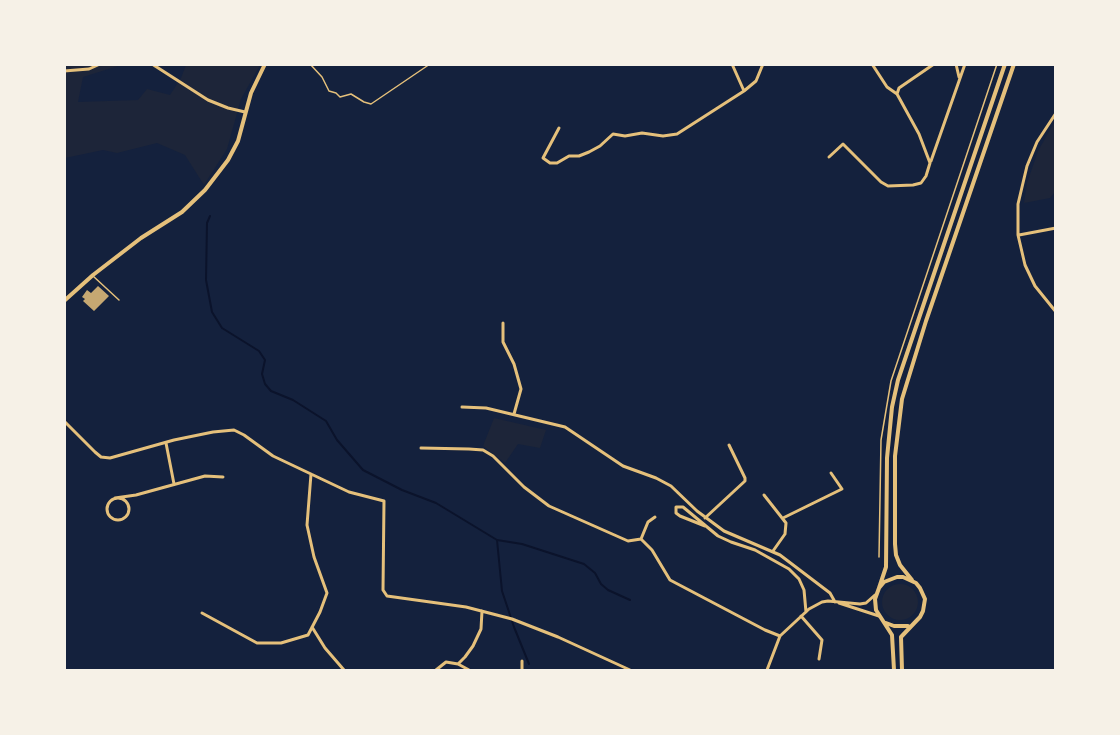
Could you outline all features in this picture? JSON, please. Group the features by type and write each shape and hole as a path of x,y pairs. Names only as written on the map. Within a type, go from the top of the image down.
{"street":[{"path":"64,71 100,64"},
{"path":"152,64 208,100 245,112"},
{"path":"64,301 141,238 194,202 218,175 238,141 250,93 266,64"},
{"path":"732,64 744,91"},
{"path":"559,128 543,158 550,163 557,163 569,156 579,156 588,152 600,146 613,134 642,133 663,136 677,134 744,91 756,81 763,64"},
{"path":"872,64 887,87 897,94 919,134 930,163"},
{"path":"897,94 899,88 934,64"},
{"path":"956,64 960,79"},
{"path":"829,157 843,144 881,182 888,186 921,183 926,177 965,64"},
{"path":"767,670 780,636 806,612 822,602 866,603 879,588 886,567 887,458 892,406 898,380 1005,64"},
{"path":"902,670 901,637 923,611 925,599 920,588 900,565 896,555 895,456 902,399 1014,64"},
{"path":"1056,113 1037,142 1024,173 1018,204 1018,235 1023,258 1029,275 1044,299 1056,312"},
{"path":"1018,235 1056,228"},
{"path":"503,323 503,342 514,364 521,388 514,414"},
{"path":"462,407 486,408 565,427 623,466 671,486 705,518 724,531 773,551 830,593 835,602 879,616"},
{"path":"64,421 101,457 119,457 166,443 213,432 234,430 273,456 349,492 384,501 383,590 387,596 466,607 510,619 558,637 630,670"},
{"path":"166,443 174,484"},
{"path":"705,518 745,481 729,445"},
{"path":"421,448 483,450 493,456 524,487 549,506 628,541 641,539"},
{"path":"783,518 842,489 831,473"},
{"path":"202,613 257,643 281,643 308,635 327,593 314,557 307,525 311,474"},
{"path":"136,495 130,500 129,514 126,517 113,520 108,515 106,508 110,501 116,498 136,495 205,476 223,477"},
{"path":"764,495 783,518 787,529 773,551"},
{"path":"116,498 123,499 129,505"},
{"path":"705,526 680,516 676,513 676,507 683,507 705,526 731,542 755,550 789,569 799,579 804,590 806,612"},
{"path":"641,539 648,522 655,517"},
{"path":"641,539 652,550 670,580 780,636"},
{"path":"879,588 890,579 897,577 912,580"},
{"path":"876,593 875,605 879,616 892,635 894,670"},
{"path":"458,664 473,646 482,629 482,611"},
{"path":"801,616 822,640 819,659"},
{"path":"883,620 901,627 914,622"},
{"path":"312,627 325,648 344,670"},
{"path":"436,670 446,662 458,664 469,670"},
{"path":"522,662 522,670"}],"lane":[{"path":"310,64 322,77 329,91 340,97 351,94 370,104 430,64"},
{"path":"93,275 118,300"}],"shaded area":[{"path":"65,65 118,65 83,77 78,102 138,100 147,89 170,95 186,65 260,65 241,99 227,149 204,185 185,155 157,143 117,153 103,150 65,158"},
{"path":"1055,121 1055,192 1050,198 1024,203 1027,183 1038,151"},
{"path":"494,418 546,430 540,448 518,444 505,463 483,446"},
{"path":"900,584 913,589 918,602 913,615 900,620 887,615 882,602 887,589"}],"building":[{"path":"98,286 109,296 94,311 83,301 85,299 82,297 87,290 91,293"}],"waterway":[{"path":"210,216 207,223 206,280 212,312 222,328 259,351 265,360 262,374 265,384 271,391 293,400 326,421 337,440 363,470 402,490 436,503 497,540 502,591 529,664"},
{"path":"497,540 522,544 584,564 595,573 601,584 608,590 630,600"}]}
